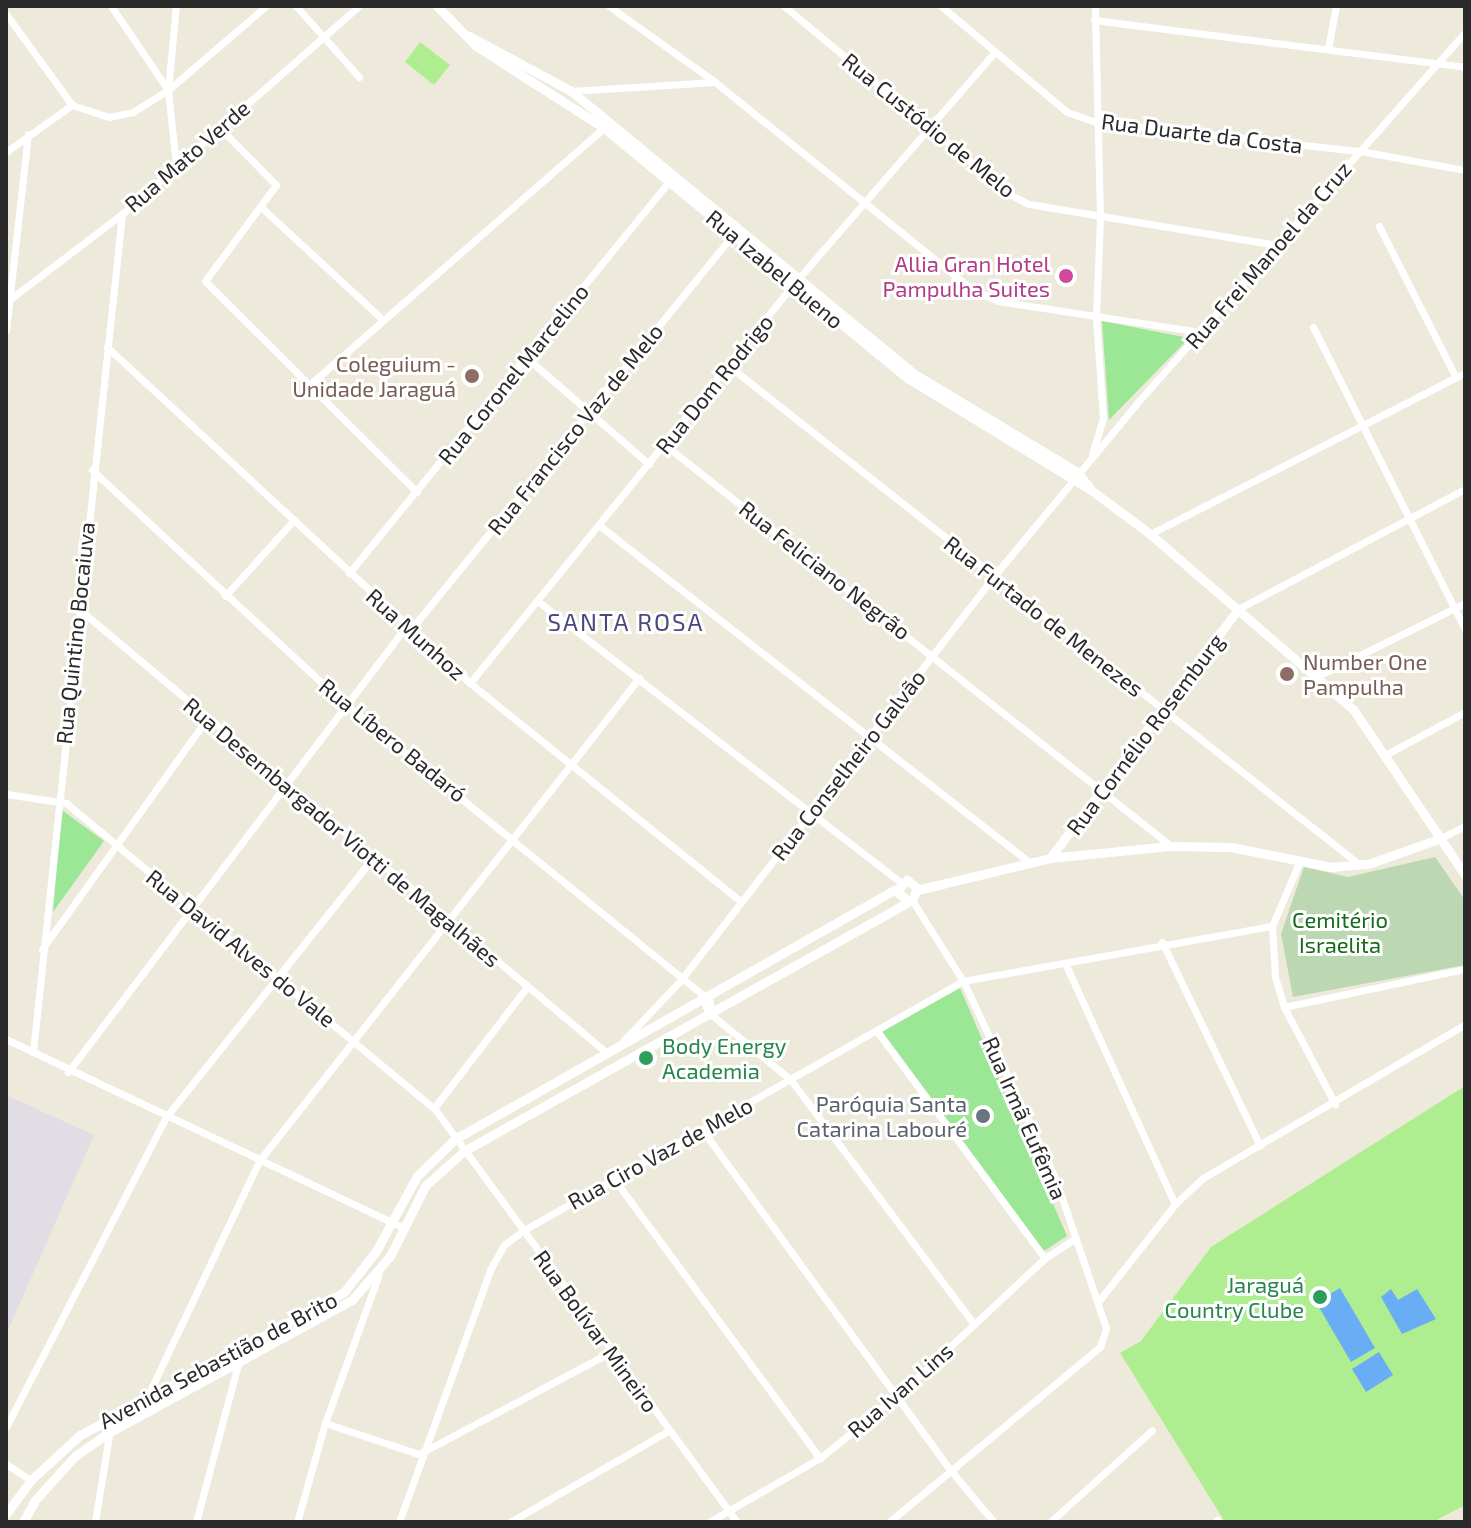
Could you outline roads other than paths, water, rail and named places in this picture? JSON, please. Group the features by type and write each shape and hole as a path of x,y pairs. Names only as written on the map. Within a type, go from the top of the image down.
{"street":[{"path":"111,6 168,90"},
{"path":"176,6 168,90 176,165"},
{"path":"6,14 72,105 109,117 133,112 168,90 266,6"},
{"path":"296,6 359,77"},
{"name":"Rua Mato Verde","path":"9,300 122,214 359,6"},
{"name":"Rua Izabel Bueno","path":"437,6 476,46 519,75 607,125 909,379 1077,477 1150,534 1353,709 1465,875"},
{"path":"609,6 715,82 970,288 998,301 1200,332"},
{"name":"Rua Custódio de Melo","path":"784,6 1011,195 1029,204 1278,245"},
{"name":"Rua Duarte da Costa","path":"941,6 1067,112 1096,122 1360,151 1465,170"},
{"path":"1090,460 1103,418 1096,317 1100,217 1095,6"},
{"path":"1328,49 1336,6"},
{"path":"1094,20 1465,67"},
{"name":"Rua Frei Manoel da Cruz","path":"1077,477 1200,332 1465,32"},
{"name":"Rua Izabel Bueno","path":"469,36 583,95 607,125"},
{"name":"Rua Dom Rodrigo","path":"470,683 539,602 795,282 994,53"},
{"path":"519,75 558,92 571,91"},
{"path":"583,95 715,82"},
{"path":"6,152 72,105"},
{"path":"308,386 607,125"},
{"path":"220,128 273,178 273,192 205,281 417,492"},
{"path":"6,330 28,134"},
{"name":"Rua Coronel Marcelino","path":"349,573 672,177"},
{"path":"261,207 383,320"},
{"name":"Rua Quintino Bocaiuva","path":"33,1052 56,799 122,214"},
{"path":"1379,226 1456,378"},
{"name":"Rua Francisco Vaz de Melo","path":"68,1072 346,705 736,231"},
{"path":"1313,327 1465,629"},
{"name":"Rua Munhoz","path":"107,347 470,683 571,761 741,902"},
{"path":"527,358 649,464"},
{"name":"Rua Furtado de Menezes","path":"729,366 1360,865"},
{"path":"1150,534 1465,373"},
{"path":"1103,418 1114,426 1121,423"},
{"name":"Rua Feliciano Negrão","path":"665,445 1171,846"},
{"name":"Rua Líbero Badaró","path":"92,470 346,705 513,838 680,981 713,1004 713,1013 790,1079 974,1324"},
{"name":"Rua Conselheiro Galvão","path":"618,1047 680,981 994,576 1077,477"},
{"path":"1238,609 1465,489"},
{"path":"225,596 294,520"},
{"path":"600,526 1029,862"},
{"path":"539,602 898,885"},
{"path":"1316,677 1465,603"},
{"name":"Rua Desembargador Viotti de Magalhães","path":"79,609 206,720 374,856 607,1053"},
{"name":"Rua Cornélio Rosemburg","path":"1050,858 1238,609"},
{"path":"139,1414 259,1161 446,919 639,678"},
{"path":"1385,755 1465,712"},
{"path":"40,952 115,843 206,720"},
{"path":"6,794 56,799"},
{"name":"Rua David Alves do Vale","path":"56,799 115,843 434,1108 455,1139"},
{"path":"1360,865 1439,839 1465,826"},
{"path":"1060,846 1068,856"},
{"name":"Avenida Sebastião de Brito","path":"23,1522 36,1499 75,1456 108,1433 352,1300 379,1274 425,1186 464,1151 713,1013 912,897 1029,862 1171,846 1231,847 1299,863 1360,865"},
{"path":"6,1427 166,1117 374,856"},
{"path":"1299,863 1272,926 1275,977 1284,1007 1335,1104"},
{"path":"910,880 912,897 898,897 898,885 910,880"},
{"name":"Avenida Sebastião de Brito","path":"6,1514 31,1480 80,1435 148,1394 344,1292 376,1251 389,1220 417,1176 455,1139 898,885"},
{"name":"Rua Irmã Eufêmia","path":"912,897 963,981 1056,1180 1106,1328 1100,1347 951,1471"},
{"name":"Rua Ciro Vaz de Melo","path":"399,1522 419,1454 490,1270 504,1245 524,1230 963,981 1162,942 1272,926"},
{"path":"1162,942 1260,1146"},
{"path":"1065,963 1175,1204"},
{"path":"1284,1007 1465,969"},
{"path":"434,1108 527,987"},
{"path":"1098,1302 1175,1204 1203,1178 1335,1104 1465,1024"},
{"path":"876,1030 1045,1258"},
{"path":"6,1039 68,1072 402,1227"},
{"path":"703,1131 951,1471 994,1522"},
{"name":"Rua Bolívar Mineiro","path":"455,1139 737,1522"},
{"path":"614,1179 820,1458"},
{"name":"Rua Ivan Lins","path":"709,1522 820,1458 896,1397 1045,1258 1076,1238"},
{"path":"297,1522 325,1423 379,1274"},
{"path":"325,1423 419,1454 611,1352"},
{"path":"196,1522 239,1360"},
{"path":"95,1522 113,1415"},
{"path":"1050,1522 1152,1430"},
{"path":"510,1522 668,1431"},
{"path":"6,1464 31,1480"},
{"path":"889,1522 951,1471"}],"water":[{"path":"1340,1288 1375,1348 1351,1362 1316,1302"},
{"path":"1391,1289 1398,1300 1417,1289 1436,1319 1402,1334 1381,1297"},
{"path":"1379,1352 1393,1375 1366,1392 1352,1369"}],"place":[{"name":"Allia Gran Hotel Pampulha Suites","path":"1066,276"},
{"name":"Coleguium - Unidade Jaraguá","path":"472,376"},
{"name":"Number One Pampulha","path":"1287,674"},
{"name":"Body Energy Academia","path":"646,1058"},
{"name":"Paróquia Santa Catarina Labouré","path":"983,1116"},
{"name":"Jaraguá Country Clube","path":"1320,1297"}],"district":[{"name":"SANTA ROSA","path":"626,622"}],"park label":[{"name":"Cemitério Israelita","path":"1340,932"}]}
